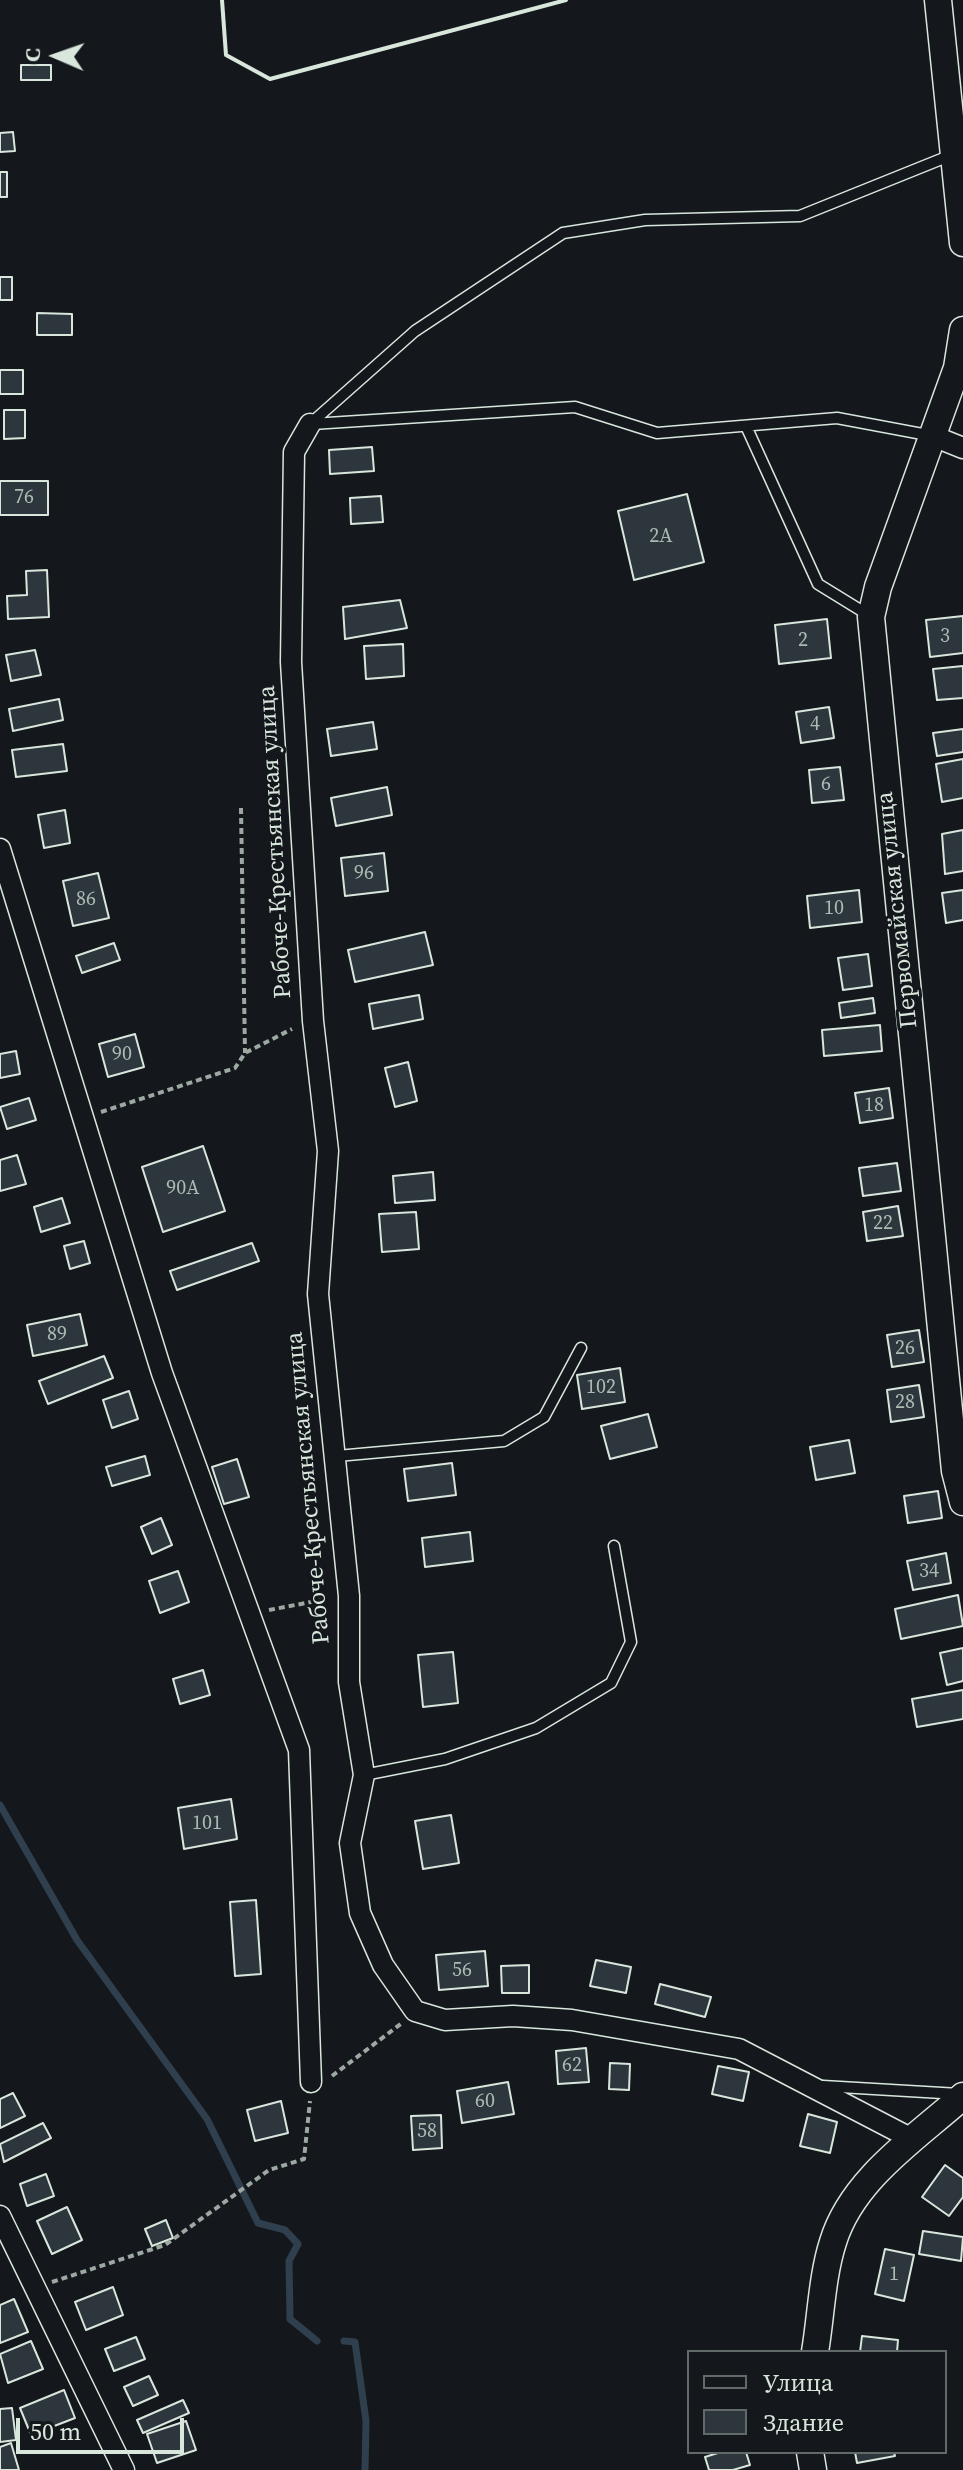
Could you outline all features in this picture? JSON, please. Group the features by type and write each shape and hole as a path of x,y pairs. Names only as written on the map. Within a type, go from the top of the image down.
{"street":[{"path":"938,0 958,154 963,243"},
{"name":"Первомайская улица","path":"963,330 957,368 878,587 871,617 955,1471 963,1502"},
{"name":"Рабоче-Крестьянская улица","path":"310,424 294,452 291,662 313,1021 328,1151 318,1294 349,1596 349,1682 364,1775 350,1843 360,1913 383,1965 415,2011"},
{"path":"933,436 963,448"},
{"path":"0,849 162,1373 252,1613 299,1750 311,2082"},
{"path":"415,2011 445,2020 513,2016 572,2020 739,2049 914,2140"},
{"path":"815,2350 832,2243 845,2212 872,2176 963,2095"},
{"path":"0,2216 124,2470"}],"lane":[{"path":"310,424 415,331 563,233 645,220 800,216 958,154"},
{"path":"310,424 575,407 657,433 837,418 933,436"},
{"path":"746,426 818,584 871,617"},
{"path":"337,1456 504,1441 544,1417 581,1348"},
{"path":"364,1775 445,1759 536,1728 611,1683 631,1642 614,1546"},
{"path":"809,2086 963,2095"}],"path":[{"path":"241,808 245,1053"},
{"path":"81,1119 235,1068 245,1053 313,1021"},
{"path":"252,1613 349,1596"},
{"path":"37,2287 165,2245 269,2170 304,2159 311,2082 331,2077 415,2011"}],"building":[{"path":"21,65 51,65 51,80 21,80"},
{"path":"13,132 15,151 0,152 0,133"},
{"path":"0,172 7,172 7,197 0,197"},
{"path":"0,277 12,277 12,300 0,300"},
{"path":"37,313 72,314 72,335 37,335"},
{"path":"0,370 23,370 23,394 0,394"},
{"path":"4,410 25,410 25,438 4,439"},
{"path":"372,447 374,471 330,474 329,450"},
{"path":"0,481 48,481 48,515 0,515"},
{"path":"687,494 704,562 634,580 618,511"},
{"path":"381,496 383,522 351,524 350,498"},
{"path":"47,570 49,617 8,619 7,596 27,595 26,571"},
{"path":"400,600 407,628 345,639 343,607"},
{"path":"963,616 963,653 930,657 926,620"},
{"path":"827,619 831,658 779,664 775,625"},
{"path":"403,644 404,676 366,679 364,646"},
{"path":"35,650 41,675 11,681 6,655"},
{"path":"963,666 963,698 937,700 933,669"},
{"path":"59,699 63,720 13,731 9,709"},
{"path":"829,707 834,738 801,743 796,712"},
{"path":"373,722 377,749 331,756 327,729"},
{"path":"963,729 963,752 937,756 933,733"},
{"path":"63,744 67,771 16,777 12,750"},
{"path":"963,759 963,798 942,802 936,764"},
{"path":"840,767 844,800 812,803 809,770"},
{"path":"387,787 392,815 336,826 331,798"},
{"path":"65,810 70,843 44,848 38,815"},
{"path":"963,830 963,871 945,874 942,834"},
{"path":"384,853 388,891 345,896 341,858"},
{"path":"98,873 109,918 73,926 63,881"},
{"path":"859,890 862,922 810,928 807,896"},
{"path":"963,890 963,920 946,923 942,893"},
{"path":"425,932 433,965 355,982 348,950"},
{"path":"114,943 120,960 82,973 76,956"},
{"path":"868,954 872,986 843,990 838,958"},
{"path":"419,995 423,1019 373,1029 369,1004"},
{"path":"873,998 875,1013 841,1018 839,1003"},
{"path":"880,1025 882,1051 824,1056 822,1030"},
{"path":"135,1034 144,1067 108,1077 99,1044"},
{"path":"16,1051 20,1074 0,1078 0,1054"},
{"path":"408,1062 417,1101 395,1107 385,1068"},
{"path":"889,1088 893,1118 860,1123 855,1093"},
{"path":"29,1098 36,1120 7,1129 0,1107"},
{"path":"203,1146 225,1211 163,1232 142,1167"},
{"path":"17,1155 26,1184 0,1191 0,1160"},
{"path":"897,1163 901,1191 863,1196 859,1168"},
{"path":"433,1172 435,1200 395,1203 393,1176"},
{"path":"62,1198 70,1223 41,1232 34,1207"},
{"path":"898,1206 903,1236 867,1241 863,1212"},
{"path":"416,1212 419,1249 382,1252 379,1214"},
{"path":"84,1241 90,1263 70,1269 64,1246"},
{"path":"252,1243 259,1261 177,1290 170,1271"},
{"path":"80,1314 87,1345 33,1356 27,1325"},
{"path":"919,1330 924,1362 892,1367 887,1335"},
{"path":"104,1356 113,1378 48,1404 39,1381"},
{"path":"620,1368 625,1402 582,1409 577,1375"},
{"path":"919,1385 924,1417 891,1422 887,1390"},
{"path":"129,1391 138,1419 112,1428 103,1400"},
{"path":"648,1414 657,1447 610,1459 601,1426"},
{"path":"849,1440 855,1473 816,1480 810,1447"},
{"path":"145,1456 150,1475 112,1486 106,1467"},
{"path":"237,1459 249,1497 224,1504 212,1467"},
{"path":"452,1463 456,1495 408,1501 404,1469"},
{"path":"938,1491 942,1518 908,1523 904,1496"},
{"path":"161,1518 172,1545 152,1554 141,1527"},
{"path":"470,1532 473,1561 425,1567 422,1538"},
{"path":"946,1553 951,1583 913,1590 907,1561"},
{"path":"178,1571 189,1602 160,1613 149,1581"},
{"path":"958,1595 963,1626 901,1639 895,1609"},
{"path":"963,1648 963,1681 947,1685 940,1653"},
{"path":"453,1652 458,1703 423,1707 418,1655"},
{"path":"203,1670 210,1695 180,1704 173,1679"},
{"path":"963,1690 963,1719 917,1727 912,1699"},
{"path":"231,1799 237,1839 184,1849 178,1808"},
{"path":"451,1815 459,1863 423,1869 415,1821"},
{"path":"256,1900 261,1974 235,1976 230,1902"},
{"path":"485,1951 488,1986 439,1990 436,1955"},
{"path":"596,1960 631,1967 626,1993 590,1986"},
{"path":"529,1965 529,1993 502,1993 501,1966"},
{"path":"660,1984 711,1997 705,2017 655,2004"},
{"path":"586,2048 589,2082 558,2084 556,2051"},
{"path":"610,2063 630,2064 629,2090 609,2089"},
{"path":"718,2066 749,2072 743,2101 712,2094"},
{"path":"508,2082 514,2114 462,2123 457,2091"},
{"path":"13,2093 25,2116 0,2128 0,2099"},
{"path":"281,2101 288,2133 255,2141 247,2110"},
{"path":"808,2114 837,2122 830,2153 800,2146"},
{"path":"441,2115 442,2148 413,2150 411,2116"},
{"path":"43,2123 51,2138 4,2162 0,2144"},
{"path":"945,2165 963,2178 963,2197 949,2216 922,2197"},
{"path":"46,2174 54,2196 27,2206 20,2184"},
{"path":"67,2207 82,2240 52,2254 37,2221"},
{"path":"166,2220 173,2238 152,2246 145,2229"},
{"path":"923,2231 963,2237 961,2261 919,2254"},
{"path":"885,2249 914,2255 904,2301 875,2294"},
{"path":"113,2287 123,2315 86,2330 75,2302"},
{"path":"14,2299 28,2332 0,2343 0,2305"},
{"path":"862,2336 898,2340 897,2350 860,2350"},
{"path":"136,2337 145,2359 114,2371 105,2349"},
{"path":"31,2341 43,2369 8,2383 0,2354"},
{"path":"149,2376 158,2395 133,2406 124,2387"},
{"path":"64,2390 75,2418 31,2435 20,2408"},
{"path":"183,2400 189,2413 143,2433 137,2420"},
{"path":"12,2408 16,2440 0,2442 0,2409"},
{"path":"186,2421 196,2450 157,2463 147,2434"},
{"path":"11,2443 19,2470 0,2470 0,2447"},
{"path":"747,2454 750,2465 733,2470 709,2470 705,2457"},
{"path":"855,2454 895,2456 857,2463"}],"waterway":[{"path":"0,1805 77,1940 207,2119 258,2223 285,2230 298,2244 289,2261 290,2319 317,2341"},
{"path":"344,2341 355,2342 366,2421 365,2470"}],"wall":[{"path":"222,0 226,55 270,79 566,0"}]}
